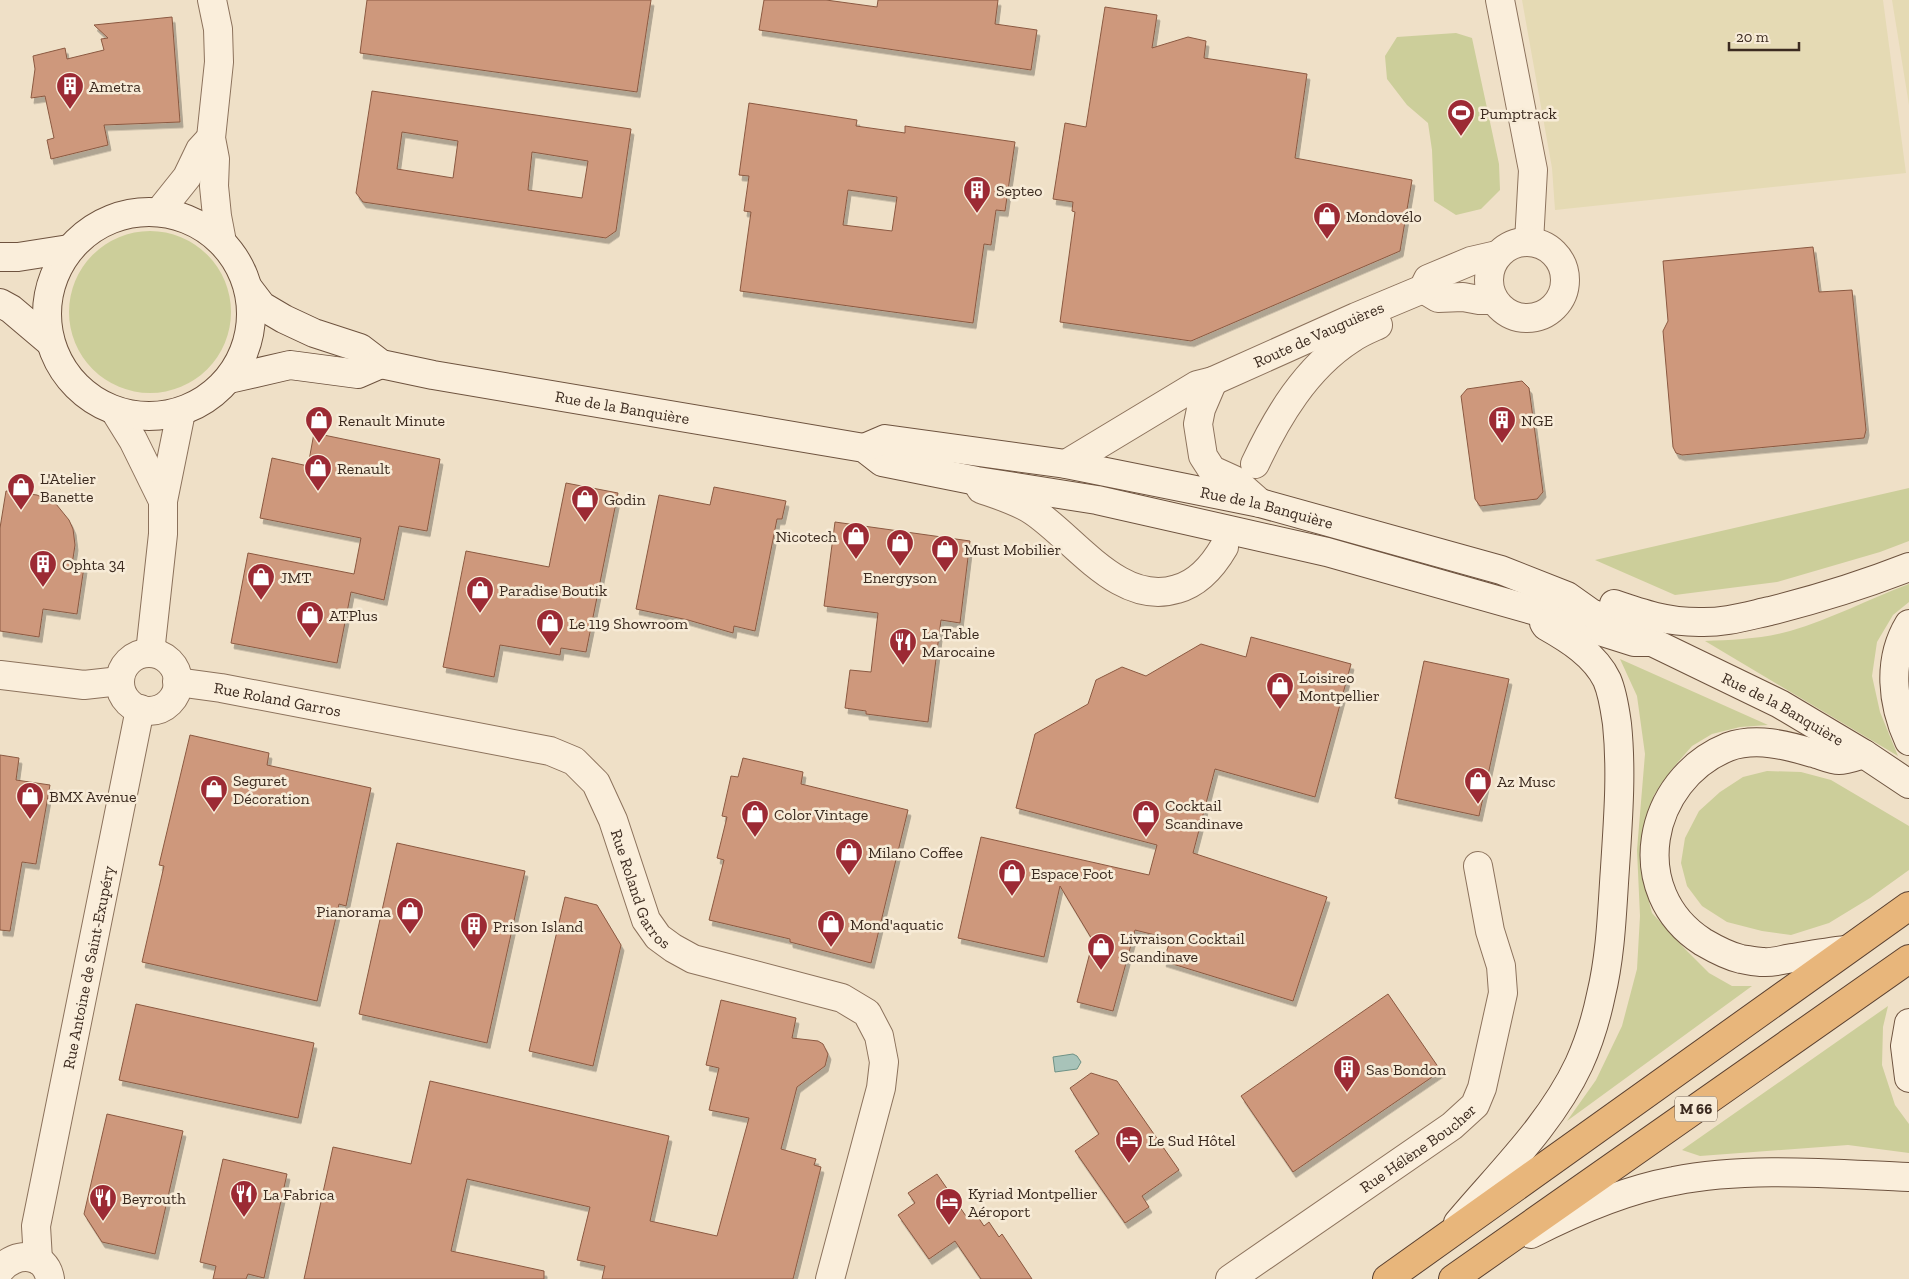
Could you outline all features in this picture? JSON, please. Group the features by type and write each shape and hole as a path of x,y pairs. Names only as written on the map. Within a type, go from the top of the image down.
{"highway":[{"name":"M 66","path":"1387,1279 1909,906"},
{"name":"M 66","path":"1452,1279 1909,959"}],"main road":[{"path":"212,0 218,29 218,62 211,138 215,158 214,186 217,216 222,242"},
{"path":"1500,0 1532,170 1529,242"},
{"path":"159,212 187,177 200,150 211,138"},
{"path":"159,212 182,217 204,227 222,242 234,256 242,272 248,289 252,312 250,336 242,358 230,379 208,399 181,412 148,417 115,411 92,400 74,385 59,365 50,342 46,310 52,278 69,249 94,227 125,214 159,212"},
{"path":"1529,242 1542,244 1553,251 1565,273 1565,286 1561,299 1553,309 1542,316 1530,319 1517,318 1508,314 1494,300 1489,289 1488,277 1497,255 1506,247 1517,243 1529,242"},
{"path":"0,257 18,257 69,249"},
{"name":"Route de Vauguières","path":"1066,464 1197,385 1214,381 1423,289 1428,279 1471,261 1497,255"},
{"name":"Rue de la Banquière","path":"248,289 262,306 284,319 314,334 360,348 381,364 433,375 864,448 882,462 977,481 1097,500 1219,526 1327,552 1536,611 1634,642 1652,642"},
{"path":"1423,289 1438,298 1463,297 1494,300"},
{"path":"1255,464 1283,410 1305,380 1326,358 1351,338 1382,323 1394,302"},
{"path":"0,303 11,309 50,342"},
{"path":"230,379 290,365 358,374 381,364"},
{"path":"1214,381 1201,409 1198,424 1203,456 1212,470 1234,480 1260,503"},
{"path":"1175,398 1198,424"},
{"path":"115,411 133,440 163,501"},
{"path":"150,653 163,534 163,501 181,412"},
{"name":"Rue de la Banquière","path":"864,448 885,439 1066,464 1260,503 1501,570 1568,596 1591,613 1636,630 1652,642 1780,704 1864,754 1909,784"},
{"path":"977,481 981,488 1034,512 1101,568 1136,589 1159,594 1185,587 1210,568 1224,548"},
{"path":"1568,596 1591,596 1654,618 1699,622 1729,621 1823,598 1859,587 1909,567"},
{"name":"M 66","path":"1446,1237 1532,1136 1557,1101 1578,1066 1589,1040 1601,995 1609,945 1620,796 1620,749 1615,709 1608,682 1599,667 1566,638 1546,626 1536,611"},
{"path":"1909,624 1902,636 1897,654 1895,696 1902,725 1909,741"},
{"path":"150,653 166,659 176,673 177,682 172,698 166,705 158,709 149,710 140,709 126,699 120,681 121,672 132,658 150,653"},
{"path":"0,675 84,685 120,681"},
{"name":"Rue Roland Garros","path":"177,682 221,688 550,751 574,761 596,783 613,820 646,920 658,937 693,958 842,998 867,1014 879,1036 884,1062 881,1088 830,1279"},
{"name":"Rue Antoine de Saint-Exupéry","path":"27,1269 140,709"},
{"name":"M 66","path":"1846,950 1765,963 1739,958 1715,949 1697,938 1681,924 1669,908 1655,872 1653,854 1663,812 1673,793 1687,775 1708,758 1728,747 1764,742 1784,745 1838,760 1864,754"},
{"name":"Rue Hélène Boucher","path":"1230,1279 1452,1126 1475,1104 1486,1073 1503,993 1502,966 1490,931 1478,866"},
{"path":"1909,1023 1905,1046 1909,1078"},
{"name":"M 66","path":"1483,1258 1565,1217 1608,1200 1673,1181 1726,1174 1801,1173 1909,1177"}],"shaded area":[{"path":"1522,0 1883,0 1906,173 1555,210 1552,168"},
{"path":"1892,0 1909,0 1909,105"}],"green space":[{"name":"Pumptrack","path":"1456,33 1472,38 1499,164 1500,190 1481,209 1456,215 1434,201 1432,150 1428,123 1407,105 1387,79 1385,56 1397,37"},
{"path":"158,231 174,234 188,240 208,254 218,267 228,288 231,312 228,336 218,357 208,370 195,380 174,390 142,393 126,390 112,384 98,375 87,364 72,336 69,304 72,288 78,274 87,260 98,249 126,234"},
{"path":"1909,488 1909,541 1880,552 1777,582 1675,595 1595,560"},
{"path":"1909,584 1909,602 1893,615 1877,642 1872,676 1880,712 1898,756 1705,641 1737,640 1790,631 1820,621"},
{"path":"1620,659 1768,725 1740,727 1712,734 1692,746 1672,769 1654,795 1647,820 1643,879 1652,913 1709,973 1732,986 1752,986 1567,1121 1596,1080 1622,1026 1637,969 1640,916 1637,850 1645,754 1637,696"},
{"path":"1767,771 1801,772 1831,780 1909,826 1909,870 1870,898 1829,923 1791,935 1762,931 1727,922 1702,906 1687,886 1681,863 1685,838 1699,811 1720,792 1743,777"},
{"path":"1888,1006 1883,1027 1882,1065 1895,1105 1909,1124 1909,1153 1848,1145 1700,1156 1682,1150"}],"water":[{"path":"1073,1054 1081,1062 1077,1069 1055,1072 1053,1057"}],"building":[{"path":"367,0 651,0 637,92 360,53"},
{"path":"764,0 826,0 877,7 878,0 998,0 995,24 1037,30 1031,70 759,30"},
{"path":"1105,7 1157,15 1152,48 1188,37 1206,41 1204,58 1307,74 1295,158 1412,180 1400,251 1191,341 1060,322 1075,212 1072,211 1073,202 1053,199 1065,123 1086,127"},
{"path":"172,17 180,122 104,125 108,145 51,159 47,140 54,138 45,96 31,98 35,69 33,56 65,48 67,59 104,50 101,39 108,38 94,25"},
{"path":"372,91 631,129 616,231 606,238 363,202 356,193","holes":["402,132 458,141 453,178 397,169","532,152 588,161 582,198 528,190"]},
{"name":"Septeo","path":"749,103 857,120 856,126 905,133 905,126 1015,142 1005,211 996,210 991,245 984,244 973,323 740,291 751,212 744,211 749,176 739,175","holes":["848,190 897,197 892,231 843,225"]},
{"path":"1813,247 1819,292 1852,290 1866,430 1864,438 1682,455 1676,453 1673,447 1663,331 1668,321 1663,261"},
{"name":"NGE","path":"1522,381 1529,388 1543,492 1537,499 1480,506 1475,499 1461,396 1467,389"},
{"path":"314,433 440,459 427,531 399,526 384,600 351,592 337,663 231,643 248,553 354,574 361,538 260,518 272,458 308,466"},
{"path":"566,483 618,493 586,652 561,648 560,655 500,645 494,677 443,667 466,551 549,567"},
{"path":"714,487 786,501 782,519 777,519 755,631 734,626 733,633 688,620 636,609 659,495 710,505"},
{"path":"6,491 37,495 56,504 69,520 73,529 75,545 72,565 84,567 77,614 43,609 39,637 0,631 0,528"},
{"path":"835,522 970,541 960,623 941,620 928,722 866,714 866,711 845,708 850,670 871,672 878,613 824,606"},
{"path":"1251,637 1351,664 1315,797 1215,769 1193,853 1327,897 1293,1001 1163,961 1171,939 1135,930 1113,1011 1077,1002 1093,941 1060,886 1044,957 958,938 981,837 1149,875 1157,845 1016,808 1035,734 1088,704 1096,680 1122,667 1146,676 1201,644 1246,657"},
{"path":"1424,661 1509,679 1479,816 1395,798"},
{"path":"190,735 269,753 267,765 371,788 346,906 339,904 317,1001 142,962 164,866 159,865"},
{"path":"0,755 19,758 16,780 50,785 36,864 22,862 10,931 0,930"},
{"path":"743,758 803,772 801,784 908,810 871,963 790,942 790,939 709,920 724,860 717,858 727,817 722,816 731,776 738,777"},
{"path":"397,843 525,871 487,1043 359,1014"},
{"path":"565,897 597,905 621,945 593,1066 529,1051"},
{"name":"Sas Bondon","path":"1388,994 1441,1071 1293,1172 1241,1096"},
{"path":"721,1000 796,1018 792,1038 818,1041 823,1044 828,1054 825,1066 797,1087 781,1149 816,1159 814,1165 821,1167 793,1279 602,1279 605,1266 577,1260 590,1207 467,1179 451,1251 544,1271 544,1279 304,1279 333,1147 411,1164 430,1081 669,1136 650,1221 717,1236 749,1118 709,1110 719,1068 706,1065"},
{"path":"136,1004 314,1043 298,1118 119,1080"},
{"name":"Le Sud Hôtel","path":"1091,1073 1117,1081 1179,1170 1142,1196 1149,1207 1125,1223 1075,1151 1099,1134 1070,1088"},
{"path":"107,1114 183,1131 155,1254 102,1242 84,1214"},
{"name":"La Fabrica","path":"223,1159 287,1174 264,1278 248,1274 246,1279 213,1279 216,1266 200,1262"},
{"name":"Kyriad Montpellier Aéroport","path":"937,1174 968,1219 976,1214 984,1226 989,1222 999,1237 1002,1234 1032,1279 981,1279 955,1241 929,1259 898,1215 915,1203 908,1193"}],"place":[{"name":"Ametra","path":"70,110"},
{"name":"Pumptrack","path":"1461,137"},
{"name":"Septeo","path":"977,214"},
{"name":"Mondovélo","path":"1327,240"},
{"name":"Renault Minute","path":"319,444"},
{"name":"NGE","path":"1502,444"},
{"name":"Renault","path":"318,492"},
{"name":"L'Atelier Banette","path":"21,511"},
{"name":"Godin","path":"585,523"},
{"name":"Nicotech","path":"856,560"},
{"name":"Energyson","path":"900,567"},
{"name":"Must Mobilier","path":"945,573"},
{"name":"Ophta 34","path":"43,588"},
{"name":"JMT","path":"261,601"},
{"name":"Paradise Boutik","path":"480,614"},
{"name":"ATPlus","path":"310,639"},
{"name":"Le 119 Showroom","path":"550,647"},
{"name":"La Table Marocaine","path":"903,666"},
{"name":"Loisireo Montpellier","path":"1280,710"},
{"name":"Az Musc","path":"1478,805"},
{"name":"Seguret Décoration","path":"214,813"},
{"name":"BMX Avenue","path":"30,820"},
{"name":"Color Vintage","path":"755,838"},
{"name":"Cocktail Scandinave","path":"1146,838"},
{"name":"Milano Coffee","path":"849,876"},
{"name":"Espace Foot","path":"1012,897"},
{"name":"Pianorama","path":"410,935"},
{"name":"Mond'aquatic","path":"831,948"},
{"name":"Prison Island","path":"474,950"},
{"name":"Livraison Cocktail Scandinave","path":"1101,971"},
{"name":"Sas Bondon","path":"1347,1093"},
{"name":"Le Sud Hôtel","path":"1129,1164"},
{"name":"La Fabrica","path":"244,1218"},
{"name":"Beyrouth","path":"103,1222"},
{"name":"Kyriad Montpellier Aéroport","path":"949,1226"}]}
